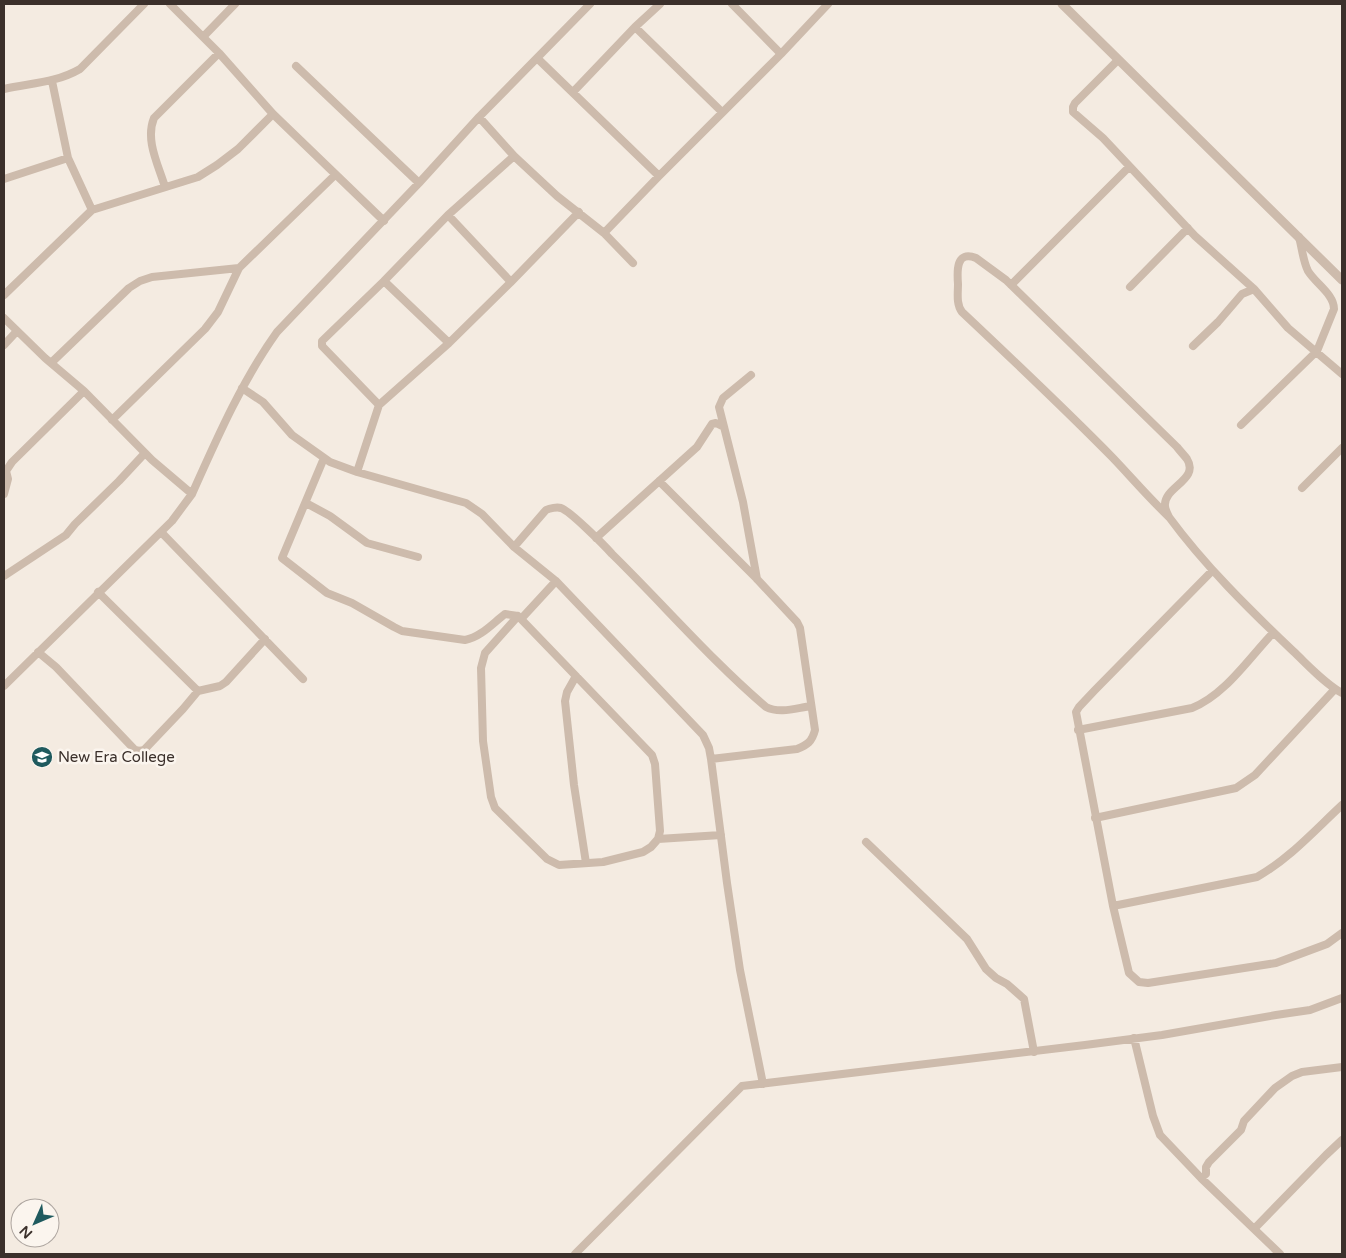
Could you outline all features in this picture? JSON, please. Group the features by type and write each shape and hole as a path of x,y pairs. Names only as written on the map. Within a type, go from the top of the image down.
{"street":[{"path":"4,89 22,84 52,81 67,77 80,69 144,4"},
{"path":"170,4 219,53 274,114 384,221"},
{"path":"203,37 235,4"},
{"path":"4,686 172,521 192,494 242,388 261,354 277,332 384,221 479,117 590,4"},
{"path":"573,92 635,27 660,4"},
{"path":"732,4 781,54"},
{"path":"604,233 828,4"},
{"path":"1062,4 1342,280"},
{"path":"635,27 722,112"},
{"path":"165,187 150,138 150,127 154,118 219,53"},
{"path":"537,58 659,176"},
{"path":"1118,60 1075,103 1072,109 1103,138 1188,228 1254,289 1288,328 1342,374"},
{"path":"296,66 419,183"},
{"path":"52,81 68,158 92,210"},
{"path":"4,295 92,210 198,177 238,149 274,114"},
{"path":"479,117 514,156 557,196 604,233 633,263"},
{"path":"379,405 322,346 321,342 448,215 514,156"},
{"path":"4,179 68,158"},
{"path":"1011,285 1129,167"},
{"path":"112,420 205,329 218,312 239,268 335,175"},
{"path":"357,472 379,405 449,343 579,212"},
{"path":"448,215 511,282"},
{"path":"1130,287 1188,228"},
{"path":"1241,425 1317,351 1334,310 1334,304 1330,296 1307,269 1299,237"},
{"path":"1095,818 1236,788 1255,775 1339,691 1273,632 1212,571 1168,517 1082,426 960,309 957,270 962,259 972,256 976,258 1011,285 1156,426 1187,460 1190,465 1188,475 1165,501 1168,517"},
{"path":"51,363 129,288 140,281 152,277 239,268"},
{"path":"1242,294 1243,280"},
{"path":"384,281 449,343"},
{"path":"1192,346 1218,322 1242,294 1254,289"},
{"path":"4,318 84,392 145,453 192,494"},
{"path":"4,345 17,331"},
{"path":"751,375 720,402 720,407 743,502 758,579"},
{"path":"242,388 263,402 292,435 324,458 357,472 466,503 482,514 514,548 556,582 703,735 712,759 740,970 763,1084"},
{"path":"4,494 8,479 6,471 12,462 84,392"},
{"path":"596,538 697,447 712,424 716,423 724,428"},
{"path":"1302,488 1342,448"},
{"path":"4,576 66,535 145,453"},
{"path":"324,458 282,558 328,593 352,602 402,630 454,639 472,638 505,614 520,618 652,755 655,764 660,820 658,839 643,852 603,862 559,866 552,863 493,805 483,741 481,668 485,653 520,618 556,582"},
{"path":"659,481 758,579 799,625 814,730 813,738 804,747 797,750 712,759"},
{"path":"306,503 330,516 367,543 418,557"},
{"path":"514,548 546,510 561,508 596,538 727,671 766,707 773,711 780,711 811,706"},
{"path":"162,532 303,679"},
{"path":"1212,571 1078,707 1076,712 1095,818 1129,973 1139,982 1148,983 1276,963 1327,944 1342,933"},
{"path":"98,592 198,691"},
{"path":"1078,730 1192,708 1205,703 1218,693 1273,632"},
{"path":"38,652 56,667 138,751 144,750 198,691 220,686 226,682 265,639"},
{"path":"576,676 567,692 565,701 574,785 586,863"},
{"path":"1113,906 1257,877 1284,858 1342,805"},
{"path":"658,839 721,835"},
{"path":"866,842 967,939 986,969 1024,999 1034,1052"},
{"path":"575,1254 742,1086 1034,1052 1134,1038 1310,1010 1342,998"},
{"path":"1134,1038 1156,1127 1164,1139 1201,1178 1280,1254"},
{"path":"1201,1178 1206,1174 1206,1167 1209,1162 1239,1132 1244,1121 1275,1088 1292,1076 1302,1072 1342,1067"},
{"path":"1254,1230 1342,1140"}],"place":[{"name":"New Era College","path":"42,757"}]}
